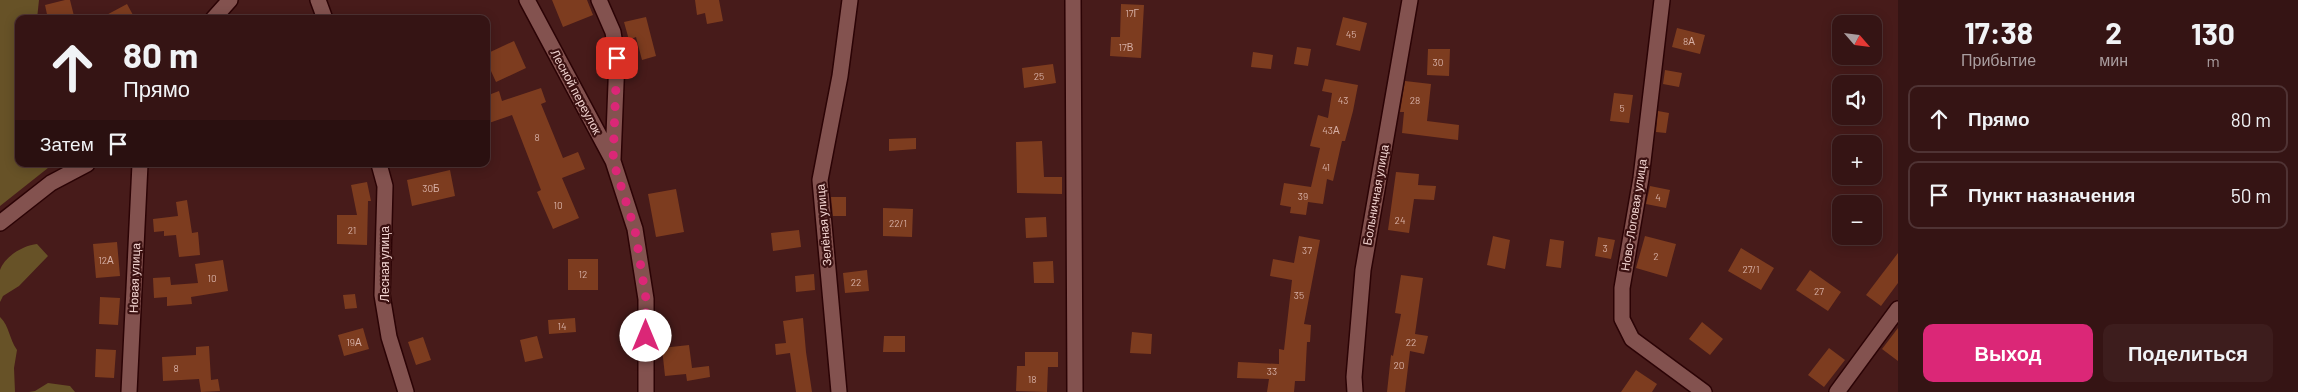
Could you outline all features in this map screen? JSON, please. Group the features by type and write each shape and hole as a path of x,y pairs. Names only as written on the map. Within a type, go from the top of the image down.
{"street":[{"path":"217,15 230,0"},
{"path":"318,0 324,15"},
{"name":"Лесной переулок","path":"527,0 613,161 635,230 646,299 646,392"},
{"path":"599,0 613,32 617,58 613,161"},
{"name":"Зелёная улица","path":"839,392 820,180 840,76 850,0"},
{"path":"1073,0 1075,392"},
{"name":"Больничная улица","path":"1355,392 1354,378 1364,270 1410,0"},
{"name":"Ново-Логовая улица","path":"1662,0 1641,178 1622,288 1622,319 1632,339 1704,392"},
{"path":"0,223 51,183 81,167"},
{"name":"Новая улица","path":"129,392 140,167"},
{"name":"Лесная улица","path":"380,167 385,186 382,295 389,337 406,392"},
{"path":"1837,392 1898,309"}],"shaded area":[{"path":"0,0 39,0 37,15 15,15 15,167 49,167 0,206"},
{"path":"37,244 48,256 19,286 3,296 0,302 0,270 2,265 15,252"},
{"path":"0,317 6,325 17,350 14,368 15,392 0,392"},
{"path":"48,383 70,386 75,392 29,392 35,391"}],"building":[{"path":"70,0 74,15 47,15 45,5"},
{"path":"552,0 587,0 593,15 563,27"},
{"path":"695,0 719,0 723,21 707,24 705,13 697,15"},
{"path":"127,4 133,15 106,15"},
{"path":"1121,4 1144,5 1141,58 1110,56 1111,37 1120,37"},
{"path":"646,17 656,56 642,60 636,37 629,40 624,22"},
{"path":"1343,17 1367,23 1360,51 1336,45"},
{"path":"1677,28 1705,35 1700,54 1672,47"},
{"path":"514,41 526,68 496,82 490,69 490,52"},
{"path":"1297,47 1311,49 1308,66 1294,64"},
{"path":"1428,49 1450,49 1449,76 1427,75"},
{"path":"1253,52 1273,55 1271,69 1251,67"},
{"path":"1053,64 1056,83 1024,88 1022,68"},
{"path":"1665,70 1682,73 1679,87 1663,84"},
{"path":"1325,79 1358,85 1353,111 1345,141 1342,141 1333,181 1327,179 1323,204 1308,202 1306,215 1290,213 1291,207 1280,205 1284,183 1311,187 1320,148 1310,146 1318,115 1328,118 1332,93 1322,91"},
{"path":"1405,81 1431,84 1427,121 1459,125 1458,140 1402,133 1404,112 1400,112"},
{"path":"541,88 546,102 541,104 563,158 578,152 585,169 562,178 579,218 553,229 537,192 541,190 512,115 490,123 490,94 499,91 502,101"},
{"path":"1614,93 1633,95 1629,123 1610,121"},
{"path":"1658,111 1669,113 1666,133 1656,132"},
{"path":"916,138 916,149 889,151 889,139"},
{"path":"1042,141 1044,177 1062,177 1062,194 1017,193 1016,142"},
{"path":"450,170 455,196 412,206 407,180"},
{"path":"1396,172 1419,174 1418,185 1436,186 1434,200 1414,199 1409,233 1388,230"},
{"path":"367,182 371,201 368,201 367,245 337,244 337,215 357,215 351,185"},
{"path":"1650,186 1670,190 1666,208 1646,204"},
{"path":"676,189 684,232 656,237 648,194"},
{"path":"831,197 846,197 846,216 833,216"},
{"path":"187,200 192,233 198,232 200,255 179,257 176,235 164,236 164,231 154,232 153,219 178,216 176,202"},
{"path":"883,208 913,209 912,237 883,236"},
{"path":"1046,217 1047,237 1026,238 1025,218"},
{"path":"799,230 801,247 773,251 771,233"},
{"path":"1299,236 1320,240 1304,324 1311,325 1310,342 1307,342 1305,381 1295,381 1294,392 1267,392 1269,379 1237,378 1238,362 1279,364 1279,349 1284,350 1292,280 1270,276 1273,259 1294,263"},
{"path":"1493,236 1510,240 1505,269 1487,265"},
{"path":"1645,236 1676,244 1667,277 1636,268"},
{"path":"1598,237 1615,240 1611,259 1595,256"},
{"path":"1550,239 1564,241 1561,268 1546,266"},
{"path":"117,242 120,276 96,278 93,244"},
{"path":"1741,248 1774,268 1761,290 1728,271"},
{"path":"1898,253 1898,283 1881,306 1866,295"},
{"path":"568,259 598,259 598,290 568,290"},
{"path":"223,260 228,291 191,297 192,304 167,306 167,297 154,298 153,278 170,277 171,285 198,283 195,264"},
{"path":"1053,261 1054,283 1034,283 1033,262"},
{"path":"867,270 869,291 845,293 843,273"},
{"path":"1810,270 1841,292 1828,311 1796,290"},
{"path":"814,274 815,290 796,292 795,276"},
{"path":"1401,275 1423,278 1415,334 1428,336 1424,354 1410,351 1405,392 1387,392 1391,355 1393,356 1401,314 1395,313"},
{"path":"355,294 357,308 345,309 343,295"},
{"path":"100,297 120,298 118,325 99,324"},
{"path":"575,318 576,332 549,334 548,320"},
{"path":"803,318 812,392 796,392 790,353 776,355 775,344 786,343 783,321"},
{"path":"1702,322 1723,339 1710,355 1689,339"},
{"path":"363,328 369,349 344,356 338,335"},
{"path":"1898,328 1898,361 1882,349"},
{"path":"1132,332 1152,334 1151,354 1130,353"},
{"path":"537,336 543,358 525,362 520,340"},
{"path":"884,336 905,336 905,352 883,352"},
{"path":"423,337 431,360 416,365 408,342"},
{"path":"689,345 692,368 709,366 710,377 687,381 686,374 665,376 662,348"},
{"path":"209,346 211,380 218,379 220,391 201,392 199,379 163,381 162,357 196,355 196,347"},
{"path":"1829,348 1845,360 1824,387 1808,375"},
{"path":"96,349 116,350 114,378 95,377"},
{"path":"1025,352 1058,352 1058,367 1048,367 1047,392 1016,391 1017,366 1025,366"},
{"path":"1636,370 1657,384 1652,392 1621,392"}],"route":[{"path":"617,58 613,161 635,230 646,299 646,336"}]}
